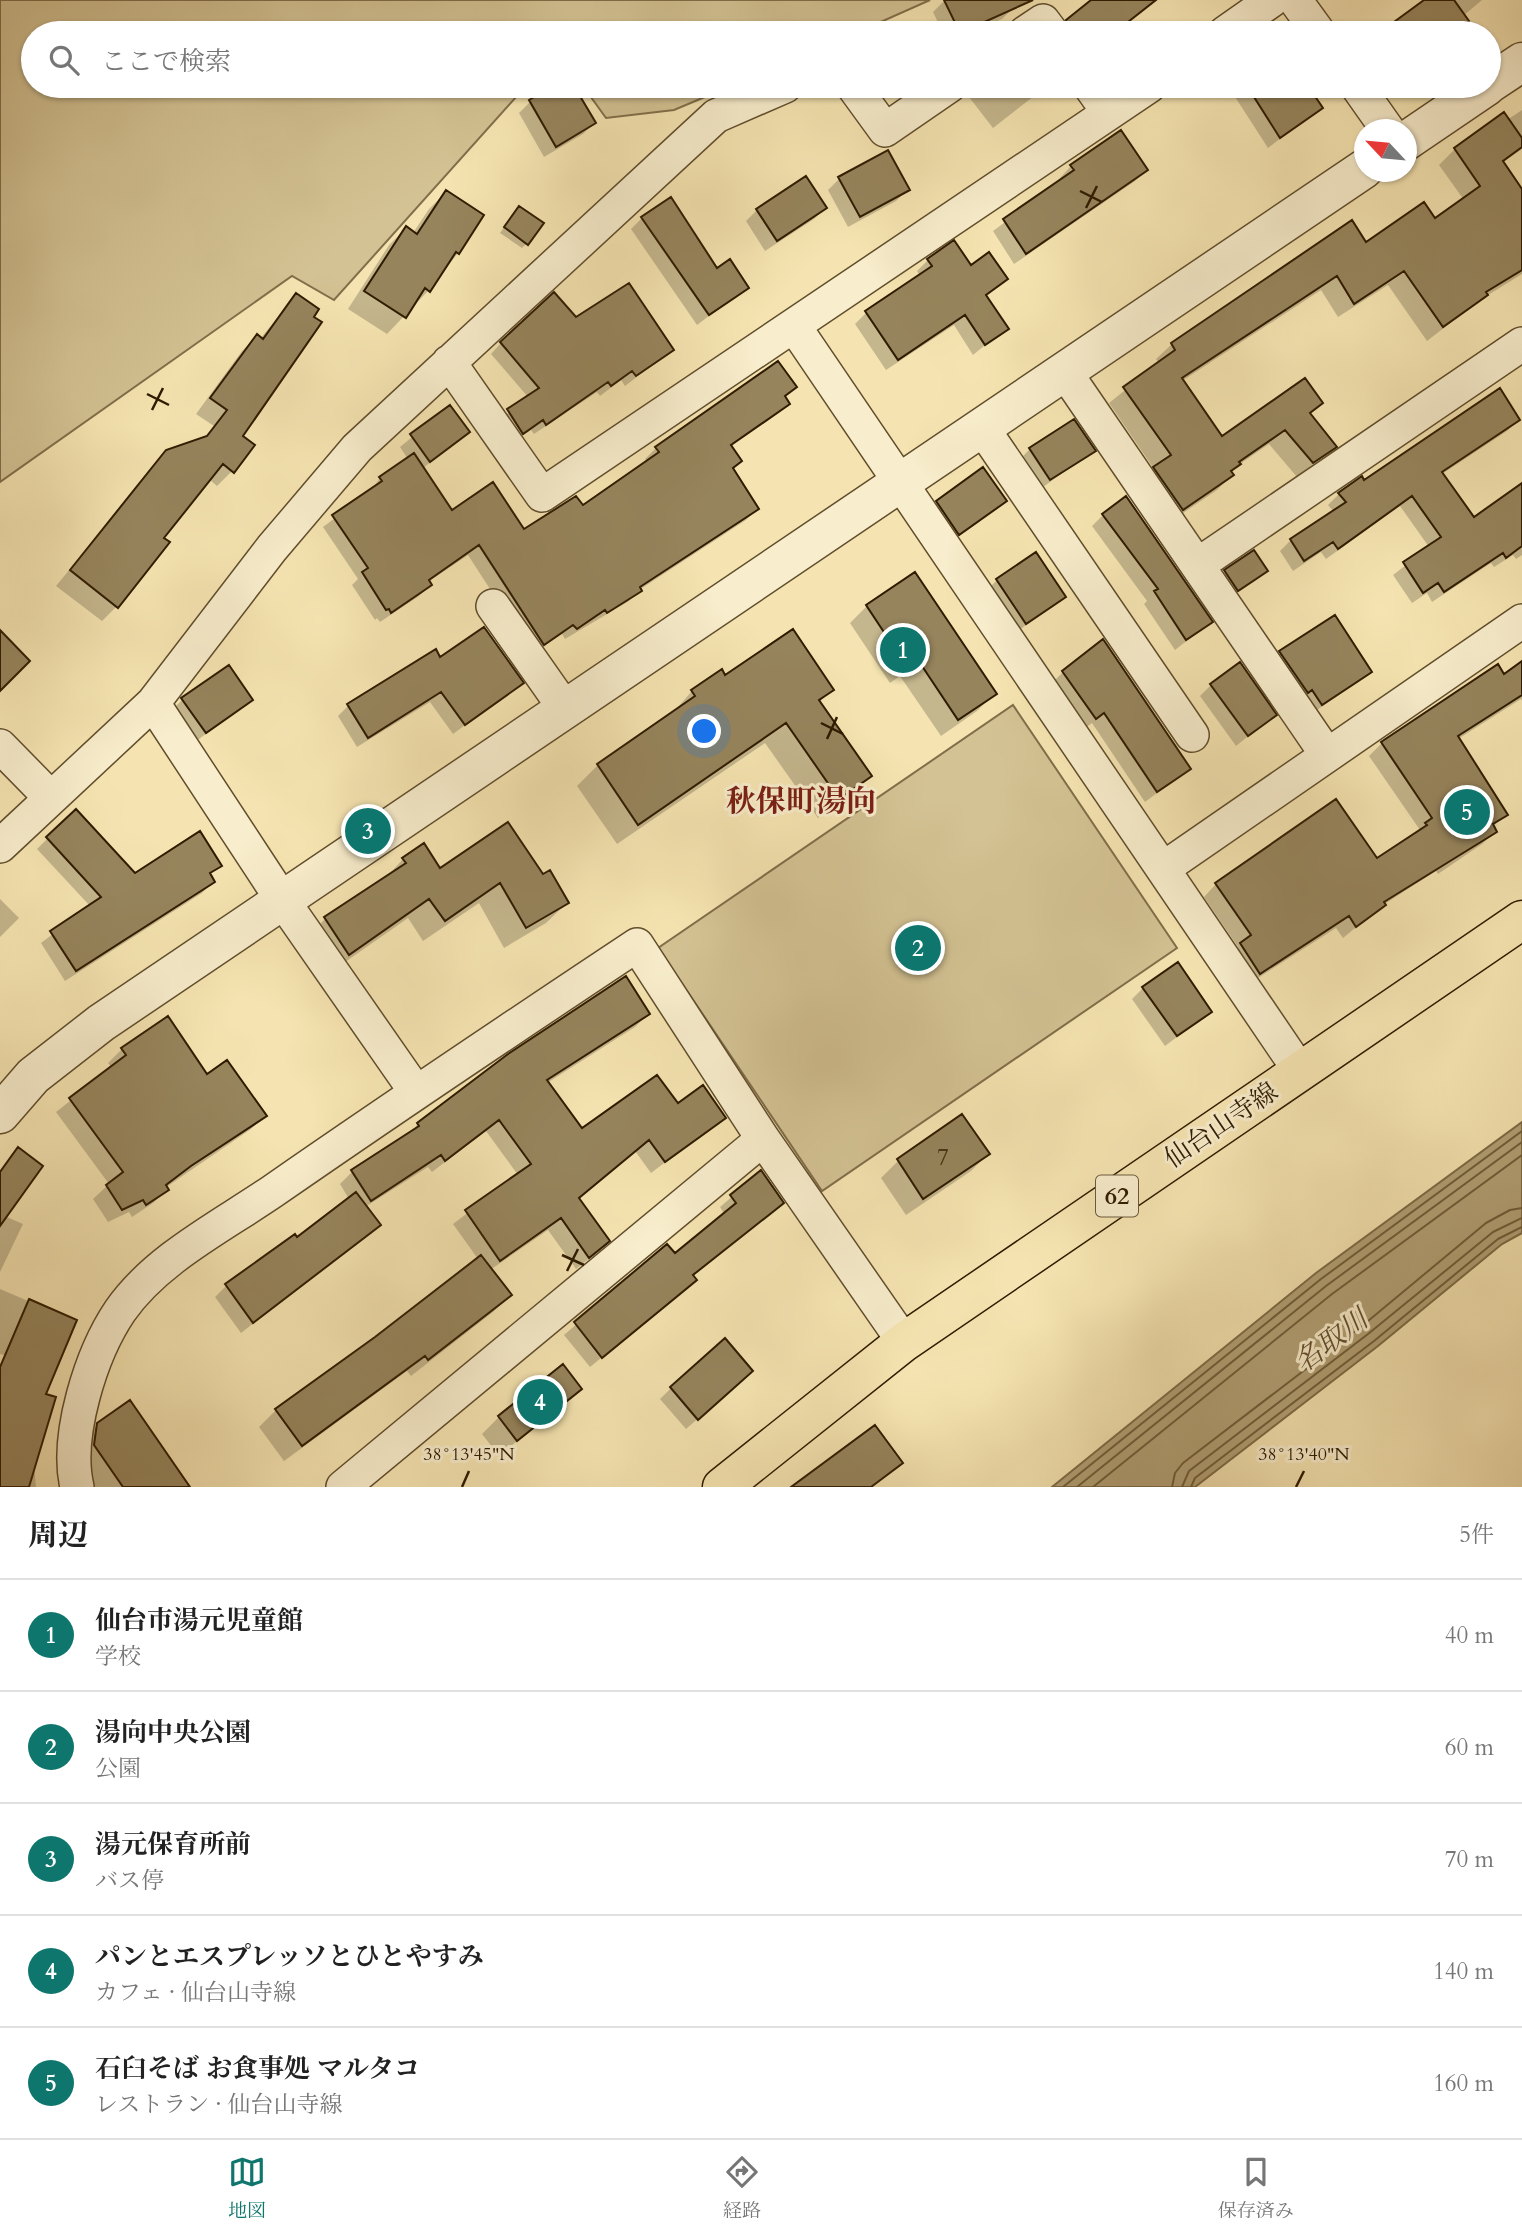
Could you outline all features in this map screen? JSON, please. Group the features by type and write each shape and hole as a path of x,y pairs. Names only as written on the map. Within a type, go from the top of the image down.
{"main road":[{"name":"仙台山寺線","path":"722,1487 904,1342 1522,920"}],"street":[{"path":"1242,21 1272,0"},
{"path":"1295,0 1310,21"},
{"path":"1501,76 1522,62"},
{"path":"0,846 153,703 272,548 357,448 716,116 757,98"},
{"path":"862,98 885,130 932,98"},
{"path":"1098,98 1109,113"},
{"path":"449,362 542,495 1131,98"},
{"path":"1365,98 1380,119"},
{"path":"1417,133 1469,98"},
{"path":"0,1114 33,1076 101,1023 1354,176"},
{"path":"794,326 1300,1071"},
{"path":"1199,564 1522,344"},
{"path":"1065,372 1199,564 1327,755"},
{"path":"983,429 1192,735"},
{"path":"493,606 566,710"},
{"path":"1164,868 1522,621"},
{"path":"153,703 283,901 416,1092"},
{"path":"0,746 50,797"},
{"path":"77,1487 73,1471 79,1408 96,1359 120,1311 158,1270 416,1092 638,945 763,1139 904,1342"},
{"path":"343,1487 763,1139"}],"shaded area":[{"path":"0,0 930,0 883,21 21,21 21,98 515,98 334,300 292,276 0,482"},
{"path":"592,98 702,98 674,110 606,118"},
{"path":"1013,705 1177,948 822,1191 658,948"}],"water":[{"name":"名取川","path":"1522,1122 1522,1233 1502,1244 1378,1346 1195,1487 1052,1487 1316,1273"}],"building":[{"path":"944,0 1033,0 987,21 954,21"},
{"path":"1091,0 1156,0 1129,21 1066,20"},
{"path":"1424,0 1454,0 1469,21 1395,21"},
{"path":"581,98 596,123 556,147 529,100"},
{"path":"1255,98 1316,98 1323,108 1280,138"},
{"path":"1504,112 1522,138 1522,147 1503,161 1522,189 1522,270 1486,292 1488,295 1443,327 1404,271 1354,304 1337,276 1182,378 1222,436 1305,378 1323,403 1310,413 1337,447 1313,463 1285,430 1239,462 1241,464 1231,471 1234,475 1183,510 1153,467 1171,455 1123,387 1175,350 1171,343 1352,220 1366,242 1424,202 1435,218 1480,186 1454,148"},
{"path":"1121,130 1148,170 1026,254 1003,219 1074,170 1070,165"},
{"path":"888,150 910,190 860,217 838,177"},
{"path":"806,176 827,208 777,241 756,209"},
{"path":"446,190 484,215 459,254 456,252 430,292 425,288 406,318 364,291 406,226 417,234"},
{"path":"671,197 717,268 730,259 749,288 709,315 641,217"},
{"path":"519,206 544,223 528,245 504,227"},
{"path":"954,240 971,265 989,252 1008,279 986,295 1009,329 985,345 965,315 898,360 865,311 932,266 927,259"},
{"path":"629,283 674,350 636,376 632,371 611,386 608,382 546,425 543,420 523,434 507,409 539,388 500,342 554,292 576,317"},
{"path":"296,293 319,309 314,317 322,322 243,436 255,445 234,473 223,464 164,538 170,542 118,608 70,570 166,450 207,436 227,410 210,398 257,334 263,339"},
{"path":"778,361 797,387 785,396 790,404 731,445 742,461 733,468 759,509 640,587 642,591 607,613 605,610 577,629 573,625 544,645 479,545 429,580 432,585 391,613 389,609 386,610 362,572 368,568 332,515 382,481 379,477 414,453 452,510 493,482 524,529 576,496 583,505 659,452 655,447"},
{"path":"1500,388 1520,420 1442,472 1474,517 1522,483 1522,546 1506,558 1503,553 1444,592 1438,583 1423,593 1403,562 1441,537 1412,496 1338,549 1333,542 1304,561 1290,539 1346,502 1338,493 1362,476 1364,480"},
{"path":"450,405 470,432 430,462 410,434"},
{"path":"1074,419 1096,451 1050,480 1029,448"},
{"path":"983,467 1007,501 959,535 936,501"},
{"path":"1126,496 1213,622 1186,640 1154,591 1158,589 1102,514"},
{"path":"1254,550 1268,571 1238,591 1224,570"},
{"path":"1036,552 1066,597 1026,624 996,579"},
{"path":"915,572 997,694 958,720 918,660 907,667 866,605"},
{"path":"1335,615 1372,672 1322,705 1312,690 1308,693 1279,651"},
{"path":"484,627 524,683 465,725 441,692 368,738 347,704 436,649 440,657"},
{"path":"793,629 834,690 819,700 872,776 839,799 786,723 638,825 597,764 695,696 691,690 722,669 725,675"},
{"path":"0,630 30,661 0,691"},
{"path":"1103,639 1191,769 1157,792 1104,713 1096,719 1062,671"},
{"path":"1522,661 1522,695 1458,736 1508,815 1493,824 1497,832 1384,902 1386,905 1356,927 1349,916 1260,974 1240,943 1251,935 1215,883 1336,799 1377,858 1427,825 1425,823 1432,818 1381,742 1498,664 1504,674"},
{"path":"1240,662 1277,715 1248,736 1210,684"},
{"path":"229,665 253,700 206,733 181,698"},
{"path":"76,809 135,873 200,831 222,866 210,873 215,882 76,971 50,931 101,897 46,837"},
{"path":"508,822 543,874 550,870 569,903 526,928 500,883 445,921 429,899 349,955 324,917 406,863 402,858 424,843 440,868"},
{"path":"1178,962 1212,1012 1177,1036 1142,987"},
{"path":"626,976 650,1014 547,1080 582,1128 657,1075 678,1103 703,1085 726,1118 665,1162 649,1140 579,1198 610,1241 589,1258 561,1218 500,1261 465,1210 531,1164 499,1120 445,1161 441,1155 371,1201 351,1170 419,1126 417,1123 508,1054"},
{"path":"168,1016 207,1074 227,1060 267,1116 191,1166 166,1185 169,1190 146,1205 143,1200 122,1210 106,1185 123,1172 69,1098 126,1055 121,1048"},
{"path":"962,1114 990,1154 923,1199 897,1159"},
{"path":"18,1147 43,1166 0,1226 0,1172"},
{"path":"761,1170 784,1203 693,1275 697,1280 602,1358 574,1322 667,1244 675,1253 736,1203 730,1195"},
{"path":"356,1192 381,1225 253,1323 225,1284 295,1234 297,1237"},
{"path":"481,1255 512,1295 428,1360 425,1356 302,1446 275,1409 375,1337"},
{"path":"29,1299 77,1320 46,1394 56,1397 29,1487 0,1487 0,1367"},
{"path":"725,1338 753,1371 698,1420 670,1387"},
{"path":"563,1364 582,1389 517,1441 498,1416"},
{"path":"130,1400 190,1487 123,1487 94,1445 97,1423"},
{"path":"875,1425 903,1463 871,1487 791,1487"}],"place":[{"name":"仙台市湯元児童館","path":"903,650"},
{"name":"石臼そば お食事処 マルタコ","path":"1467,812"},
{"name":"湯元保育所前","path":"368,831"},
{"name":"湯向中央公園","path":"918,948"},
{"name":"パンとエスプレッソとひとやすみ","path":"540,1402"}],"district":[{"name":"秋保町湯向","path":"801,801"}]}
